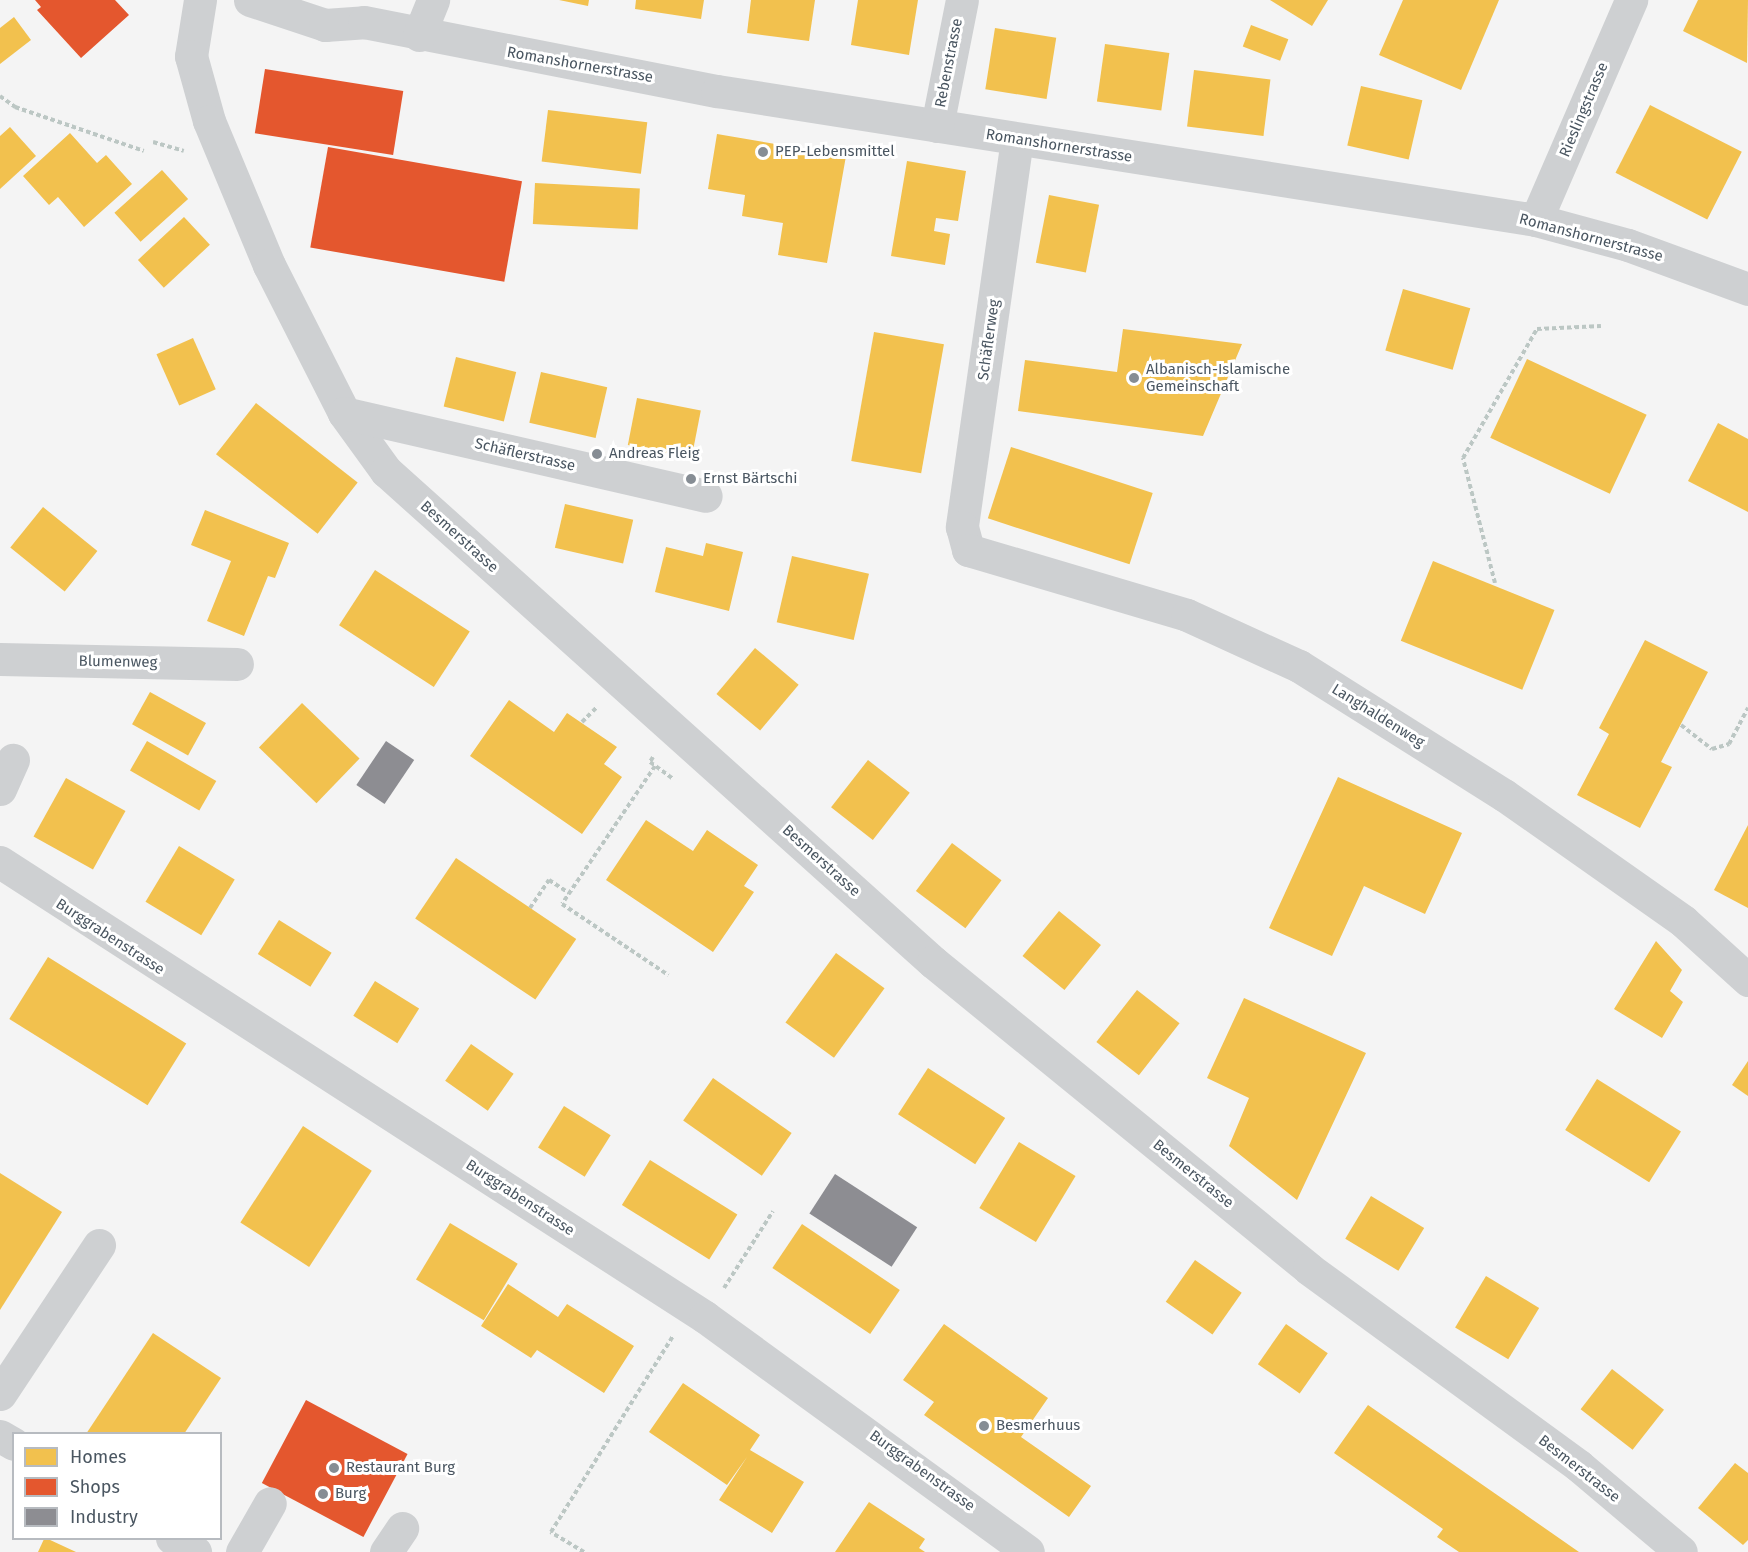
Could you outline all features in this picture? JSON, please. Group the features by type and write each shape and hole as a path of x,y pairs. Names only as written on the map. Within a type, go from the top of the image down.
{"street":[{"name":"Besmerstrasse","path":"200,0 191,56 208,122 269,265 344,413 387,471 933,962 1310,1269 1579,1466 1681,1552"},
{"name":"Romanshornerstrasse","path":"250,0 326,25 364,22 419,35 937,126 1536,220 1628,245 1748,289"},
{"name":"Romanshornerstrasse","path":"335,0 364,22"},
{"path":"419,35 433,0"},
{"name":"Rebenstrasse","path":"937,126 962,0"},
{"name":"Rieslingstrasse","path":"1536,220 1631,0"},
{"name":"Schäflerweg","path":"963,542 1017,139"},
{"name":"Schäflerstrasse","path":"344,413 706,496"},
{"name":"Langhaldenweg","path":"963,542 981,558 1187,615 1299,666 1513,801 1683,921 1748,980"},
{"name":"Blumenweg","path":"0,659 237,664"},
{"name":"Burggrabenstrasse","path":"0,862 698,1312 1029,1552"},
{"path":"0,1394 99,1245"},
{"path":"242,1552 270,1503"},
{"path":"174,1540 195,1552"}],"path":[{"path":"0,96 15,107 144,151"},
{"path":"153,142 185,152 190,162"},
{"path":"1496,583 1463,458 1537,329 1601,327"},
{"path":"1681,725 1712,749 1729,744 1748,708"},
{"path":"655,766 562,904 668,975"},
{"path":"530,908 549,880 569,893"},
{"path":"584,1552 551,1532 698,1312 773,1211"}],"building: Homes":[{"path":"559,0 589,0 588,6"},
{"path":"636,0 704,0 701,19 635,9"},
{"path":"751,0 815,0 809,41 747,33"},
{"path":"858,0 918,0 909,55 851,45"},
{"path":"1270,0 1328,0 1312,26"},
{"path":"1403,0 1499,0 1461,90 1379,55"},
{"path":"1698,0 1748,0 1747,63 1683,31"},
{"path":"14,17 31,40 0,64 0,28"},
{"path":"1251,25 1288,39 1280,61 1243,46"},
{"path":"995,28 1056,38 1047,99 985,89"},
{"path":"1105,44 1169,53 1161,110 1097,101"},
{"path":"1194,70 1270,79 1263,136 1187,127"},
{"path":"1361,86 1422,100 1409,160 1347,145"},
{"path":"1650,105 1742,152 1707,219 1615,173"},
{"path":"548,110 647,122 641,174 542,162"},
{"path":"10,127 36,156 0,189 0,136"},
{"path":"70,133 97,163 106,155 132,184 84,227 58,197 49,205 23,176"},
{"path":"717,134 846,156 827,263 778,255 783,223 742,216 745,195 708,189"},
{"path":"907,161 966,171 958,221 936,218 934,231 950,234 945,265 891,256"},
{"path":"162,170 188,199 141,242 114,213"},
{"path":"535,183 640,188 638,229 533,224"},
{"path":"1049,195 1099,205 1086,272 1036,263"},
{"path":"184,217 210,245 164,288 138,260"},
{"path":"1403,289 1470,308 1453,370 1385,351"},
{"path":"1123,329 1242,344 1203,436 1018,411 1025,360 1117,372"},
{"path":"874,332 944,344 921,473 851,461"},
{"path":"193,338 216,389 179,405 156,354"},
{"path":"456,357 516,372 504,421 444,406"},
{"path":"1527,359 1647,415 1610,494 1490,438"},
{"path":"541,372 607,387 596,438 529,423"},
{"path":"637,398 701,410 692,458 628,445"},
{"path":"256,403 358,482 318,534 216,454"},
{"path":"1718,423 1748,439 1748,512 1688,481"},
{"path":"1011,447 1153,493 1130,564 988,518"},
{"path":"565,504 633,520 623,564 555,548"},
{"path":"43,507 97,551 65,591 10,547"},
{"path":"205,510 289,543 275,578 268,576 244,636 207,621 231,561 191,545"},
{"path":"706,543 743,552 729,611 655,592 666,547 703,556"},
{"path":"792,556 869,574 854,640 777,622"},
{"path":"1433,561 1554,610 1522,690 1401,641"},
{"path":"375,570 470,632 434,687 339,625"},
{"path":"1645,640 1708,672 1661,762 1672,767 1640,828 1577,795 1609,734 1599,728"},
{"path":"755,648 799,685 760,731 716,694"},
{"path":"150,692 206,723 188,755 132,724"},
{"path":"509,700 554,732 567,713 617,747 604,764 622,777 582,834 470,756"},
{"path":"302,703 360,759 316,803 259,748"},
{"path":"147,741 216,781 199,810 130,770"},
{"path":"868,760 910,793 873,840 831,807"},
{"path":"1338,777 1462,833 1425,914 1364,886 1332,956 1269,928"},
{"path":"66,778 125,811 93,870 34,837"},
{"path":"646,820 693,851 707,830 758,865 744,886 754,892 713,952 606,880"},
{"path":"1748,825 1748,908 1714,890"},
{"path":"952,843 1002,880 965,928 916,891"},
{"path":"179,846 235,879 201,935 146,902"},
{"path":"456,858 576,939 535,1000 415,919"},
{"path":"1059,911 1101,945 1064,990 1022,956"},
{"path":"279,920 332,953 310,987 258,954"},
{"path":"1656,941 1682,970 1670,991 1683,1002 1662,1038 1614,1009"},
{"path":"836,953 885,988 834,1058 785,1023"},
{"path":"48,957 186,1043 148,1105 9,1019"},
{"path":"375,981 419,1009 397,1043 353,1016"},
{"path":"1137,990 1180,1023 1139,1075 1096,1042"},
{"path":"1244,998 1366,1053 1297,1200 1229,1146 1249,1098 1207,1078"},
{"path":"471,1044 514,1074 488,1111 445,1081"},
{"path":"1748,1061 1748,1096 1732,1085"},
{"path":"928,1068 1005,1118 975,1164 898,1114"},
{"path":"713,1078 792,1133 762,1176 683,1121"},
{"path":"1597,1079 1681,1131 1649,1182 1565,1130"},
{"path":"564,1106 611,1135 585,1177 538,1148"},
{"path":"303,1126 372,1171 309,1267 240,1222"},
{"path":"1019,1142 1076,1176 1036,1242 979,1208"},
{"path":"650,1160 737,1215 709,1260 622,1205"},
{"path":"0,1173 62,1212 0,1310"},
{"path":"1371,1196 1424,1228 1398,1271 1345,1239"},
{"path":"450,1223 518,1264 484,1320 416,1280"},
{"path":"802,1224 900,1290 870,1334 772,1268"},
{"path":"1195,1260 1242,1293 1212,1334 1166,1302"},
{"path":"1486,1276 1539,1308 1508,1359 1455,1327"},
{"path":"508,1284 558,1317 567,1304 634,1346 604,1393 537,1350 531,1358 481,1326"},
{"name":"Besmerhuus","path":"944,1324 1048,1398 1021,1437 1091,1486 1069,1517 924,1415 934,1402 903,1380"},
{"path":"1286,1324 1328,1353 1300,1393 1258,1364"},
{"path":"153,1333 221,1378 185,1432 87,1432"},
{"path":"1612,1369 1664,1410 1633,1450 1581,1409"},
{"path":"683,1383 760,1435 750,1450 804,1482 772,1533 719,1500 747,1457 727,1485 649,1432"},
{"path":"1368,1405 1579,1552 1459,1552 1437,1537 1443,1529 1334,1453"},
{"path":"1735,1463 1748,1473 1748,1540 1743,1545 1698,1508"},
{"path":"869,1502 925,1539 919,1548 925,1552 835,1552"},
{"path":"44,1540 50,1540 76,1552 38,1552"}],"building: Shops":[{"path":"35,0 115,0 129,15 81,58 37,10 41,7"},
{"path":"265,69 403,91 393,155 255,133"},
{"path":"328,147 522,181 504,282 310,247"},
{"name":"Restaurant Burg","path":"306,1400 408,1454 363,1537 262,1483"}],"building: Industry":[{"path":"386,741 414,760 385,804 356,785"},
{"path":"835,1174 917,1227 892,1267 809,1213"}],"place":[{"name":"PEP-Lebensmittel","path":"763,152"},
{"name":"Albanisch-Islamische Gemeinschaft","path":"1134,378"},
{"name":"Andreas Fleig","path":"597,454"},
{"name":"Ernst Bärtschi","path":"691,479"},
{"name":"Besmerhuus","path":"984,1426"},
{"name":"Restaurant Burg","path":"334,1468"},
{"name":"Burg","path":"323,1494"}]}
